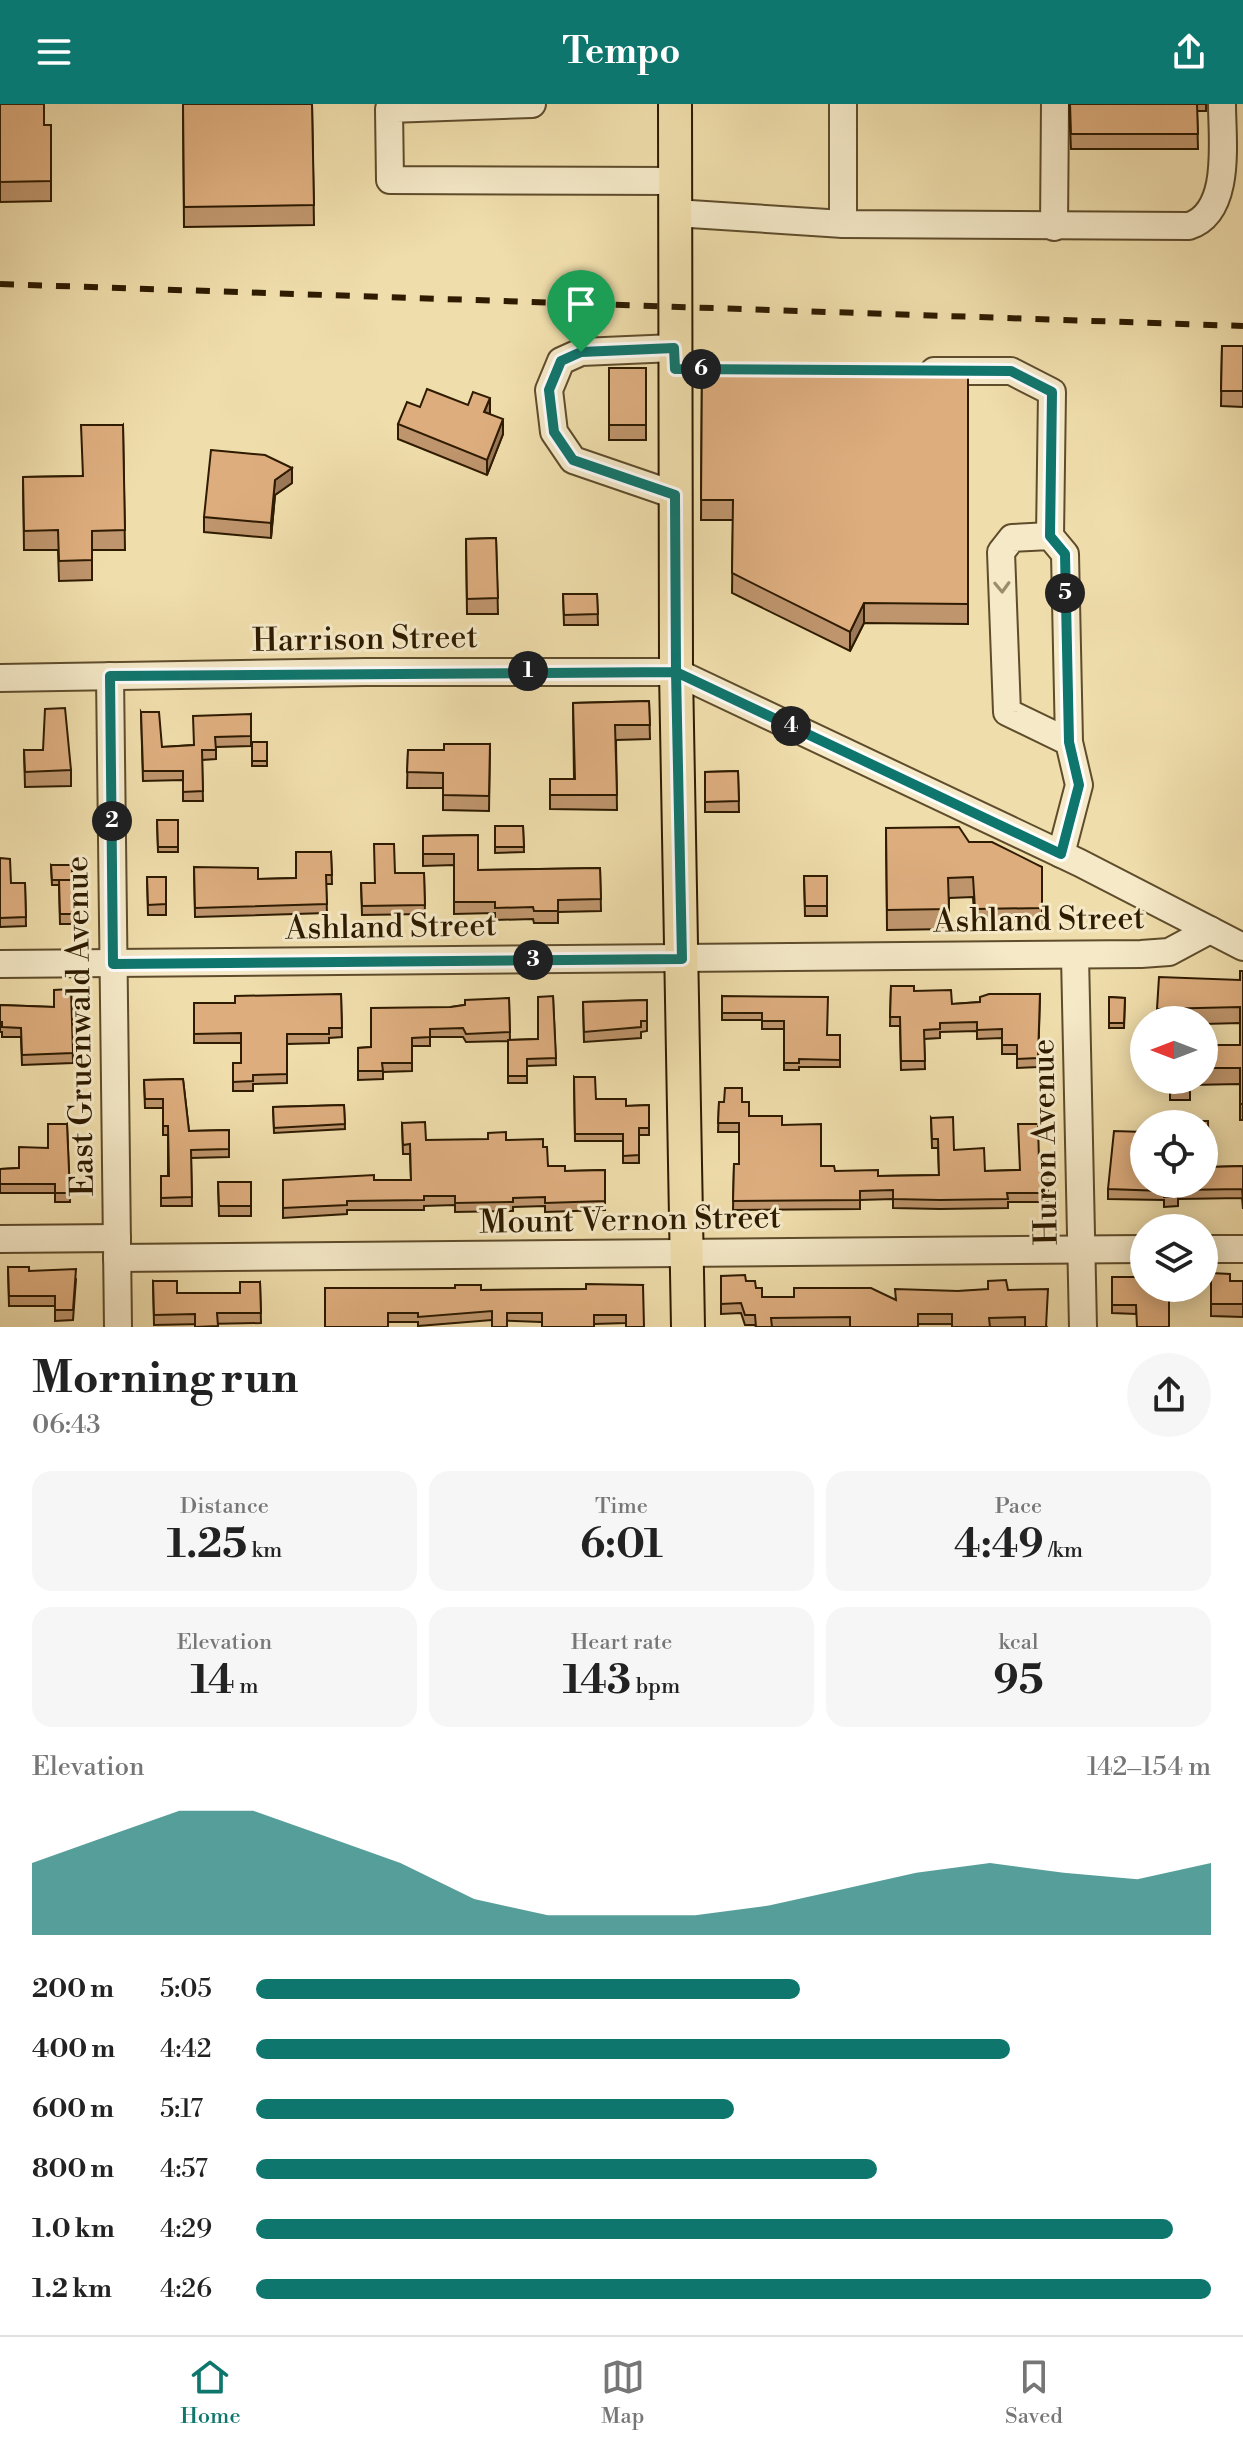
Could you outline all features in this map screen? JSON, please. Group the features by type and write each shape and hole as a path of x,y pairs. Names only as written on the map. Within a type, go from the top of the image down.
{"main road":[{"path":"675,104 675,197 685,362 675,495 688,1327"}],"street":[{"path":"532,104 389,109 390,180 675,197 843,224 1172,226 1200,222 1208,215 1218,195 1222,104"},
{"path":"843,104 843,224"},
{"path":"1054,227 1055,104"},
{"path":"675,495 573,460 554,432 549,390 561,361 581,352 685,362"},
{"path":"904,371 1011,371 1052,392 1050,536 1065,554 1069,742 1079,785 1061,854"},
{"path":"1050,536 1012,538 1001,552 1007,712 1069,742"},
{"name":"Harrison Street","path":"0,678 676,672 1061,854 1243,947"},
{"name":"East Gruenwald Avenue","path":"110,676 118,1327"},
{"name":"Ashland Street","path":"0,964 1075,956 1169,952 1210,930"},
{"name":"Huron Avenue","path":"1075,956 1083,1327"},
{"name":"Mount Vernon Street","path":"0,1239 117,1248 687,1253 1130,1249"},
{"path":"1218,1249 1243,1249"}],"building":[{"path":"0,104 44,104 44,125 51,125 51,181 0,182"},
{"path":"183,104 312,104 314,205 184,207"},
{"path":"1070,104 1197,104 1198,134 1071,134"},
{"path":"1222,346 1243,346 1243,391 1221,391"},
{"path":"702,365 968,367 968,604 864,603 850,632 732,573 733,500 701,500"},
{"path":"609,368 646,368 646,425 609,425"},
{"path":"427,389 468,405 473,392 490,398 484,412 503,419 487,460 398,424 407,402 420,407"},
{"path":"81,425 123,425 125,530 92,531 92,560 59,561 58,530 24,531 23,477 83,476"},
{"path":"211,450 265,455 292,468 275,480 271,523 204,517"},
{"path":"496,538 498,598 467,599 466,539"},
{"path":"563,594 597,594 598,614 564,615"},
{"path":"649,701 650,725 615,725 617,795 550,795 550,779 575,779 573,703"},
{"path":"65,708 71,770 25,772 24,750 43,750 45,709"},
{"path":"141,712 159,712 162,747 194,745 193,716 251,714 251,736 215,737 216,750 202,750 203,791 183,792 183,771 143,771"},
{"path":"252,742 267,742 267,761 252,761"},
{"path":"444,744 490,744 489,796 443,795 443,773 407,772 408,750 444,750"},
{"path":"738,771 739,801 705,802 705,772"},
{"path":"157,820 178,820 178,847 158,847"},
{"path":"495,826 523,826 524,847 495,847"},
{"path":"959,827 969,842 992,842 1042,867 1042,908 975,909 973,877 948,878 949,909 887,910 886,828"},
{"path":"478,835 478,870 600,868 601,899 558,900 558,911 534,911 533,907 495,908 495,902 454,902 454,854 423,854 423,836"},
{"path":"374,844 394,844 395,873 424,873 425,905 362,906 361,883 375,883"},
{"path":"296,852 331,852 332,875 326,875 327,904 195,908 194,867 258,868 258,879 296,878"},
{"path":"0,858 10,859 11,883 25,883 26,917 0,918"},
{"path":"51,865 72,865 72,880 52,880"},
{"path":"804,876 827,876 827,906 805,906"},
{"path":"147,877 166,877 166,904 148,905"},
{"path":"59,880 78,880 79,914 60,914"},
{"path":"1240,971 1243,971 1243,1104 1240,1104 1240,1068 1218,1068 1218,1045 1240,1045 1240,1007 1157,1006 1159,977 1240,980"},
{"path":"891,986 914,986 914,991 951,990 952,1004 980,1002 980,997 989,994 1040,994 1038,1058 1017,1059 1017,1045 1002,1045 1002,1029 977,1030 977,1022 940,1023 940,1029 924,1030 925,1061 901,1061 900,1017 890,1017"},
{"path":"71,989 73,1053 22,1055 21,1028 2,1027 0,1005 54,1007 54,990"},
{"path":"341,994 342,1028 329,1028 329,1034 287,1034 287,1074 253,1075 253,1081 233,1082 233,1063 241,1063 241,1033 194,1034 194,1003 235,1003 235,996"},
{"path":"553,996 556,1058 527,1059 527,1076 508,1076 508,1040 538,1039 538,997"},
{"path":"722,996 828,997 827,1035 840,1035 840,1060 799,1059 799,1063 784,1063 784,1021 762,1021 762,1013 722,1013"},
{"path":"1109,997 1125,998 1124,1023 1109,1023"},
{"path":"509,998 510,1032 466,1034 463,1028 430,1029 430,1037 412,1038 412,1063 382,1063 383,1071 358,1071 358,1048 371,1047 371,1008 451,1007 465,1005 465,1000"},
{"path":"647,1000 647,1021 641,1021 641,1027 584,1032 583,1002"},
{"path":"574,1077 595,1077 596,1099 626,1099 626,1106 649,1105 649,1128 639,1128 639,1155 623,1156 623,1134 575,1134"},
{"path":"183,1079 189,1131 229,1130 229,1149 191,1150 192,1197 161,1198 161,1176 169,1176 168,1126 163,1126 163,1099 145,1099 144,1080"},
{"path":"725,1088 742,1088 742,1102 749,1102 749,1116 782,1116 782,1125 821,1124 821,1166 834,1166 835,1171 878,1170 878,1176 939,1175 938,1139 932,1139 931,1118 953,1117 954,1150 984,1148 985,1171 1020,1170 1018,1124 1038,1124 1039,1161 1047,1161 1048,1193 1007,1193 1008,1199 940,1200 893,1199 893,1190 860,1191 860,1200 733,1201 734,1164 739,1164 739,1123 718,1123 719,1102 724,1102"},
{"path":"344,1105 345,1124 274,1128 273,1107"},
{"path":"425,1122 426,1140 488,1139 488,1133 506,1132 506,1140 543,1139 543,1147 547,1147 548,1166 565,1166 565,1171 605,1170 605,1201 545,1203 545,1197 513,1198 513,1202 455,1203 455,1196 424,1196 424,1200 347,1201 347,1205 283,1208 283,1180 374,1175 374,1180 411,1180 410,1144 403,1145 402,1123"},
{"path":"48,1124 67,1124 70,1193 55,1193 55,1184 0,1184 0,1169 19,1168 19,1147 48,1148"},
{"path":"1114,1131 1130,1132 1130,1190 1108,1189"},
{"path":"1243,1166 1243,1200 1242,1189 1218,1189 1218,1167"},
{"path":"218,1182 251,1182 251,1206 219,1206"},
{"path":"8,1267 29,1267 29,1271 76,1269 73,1310 55,1310 55,1296 9,1296"},
{"path":"1218,1273 1230,1274 1230,1281 1243,1281 1243,1304 1211,1304 1218,1302"},
{"path":"745,1275 746,1281 755,1281 756,1288 762,1288 762,1297 794,1297 794,1288 871,1288 896,1300 895,1289 988,1289 988,1281 1006,1280 1008,1290 1048,1289 1046,1327 1025,1327 1025,1317 989,1318 990,1327 952,1327 952,1314 918,1314 918,1327 850,1327 850,1317 771,1318 772,1327 756,1327 755,1315 745,1315 741,1303 721,1304 721,1276"},
{"path":"1112,1277 1130,1277 1130,1302 1169,1302 1169,1327 1137,1327 1136,1305 1112,1305"},
{"path":"153,1281 177,1281 177,1293 240,1293 240,1282 260,1282 261,1313 217,1313 218,1326 195,1327 195,1314 154,1315"},
{"path":"586,1284 643,1285 644,1327 626,1327 626,1315 594,1315 594,1327 542,1327 542,1313 507,1313 507,1327 492,1327 492,1311 418,1317 418,1313 388,1313 388,1327 325,1327 325,1288 455,1288 455,1285 481,1285 481,1290 586,1289"}],"railway":[{"path":"0,284 1243,326"}],"route":[{"path":"581,352 561,361 549,390 554,432 573,460 675,495 676,672 110,676 113,964 682,959 676,672 1061,854 1079,785 1069,742 1065,554 1050,536 1052,392 1011,371 675,369 674,348 581,352"}]}
